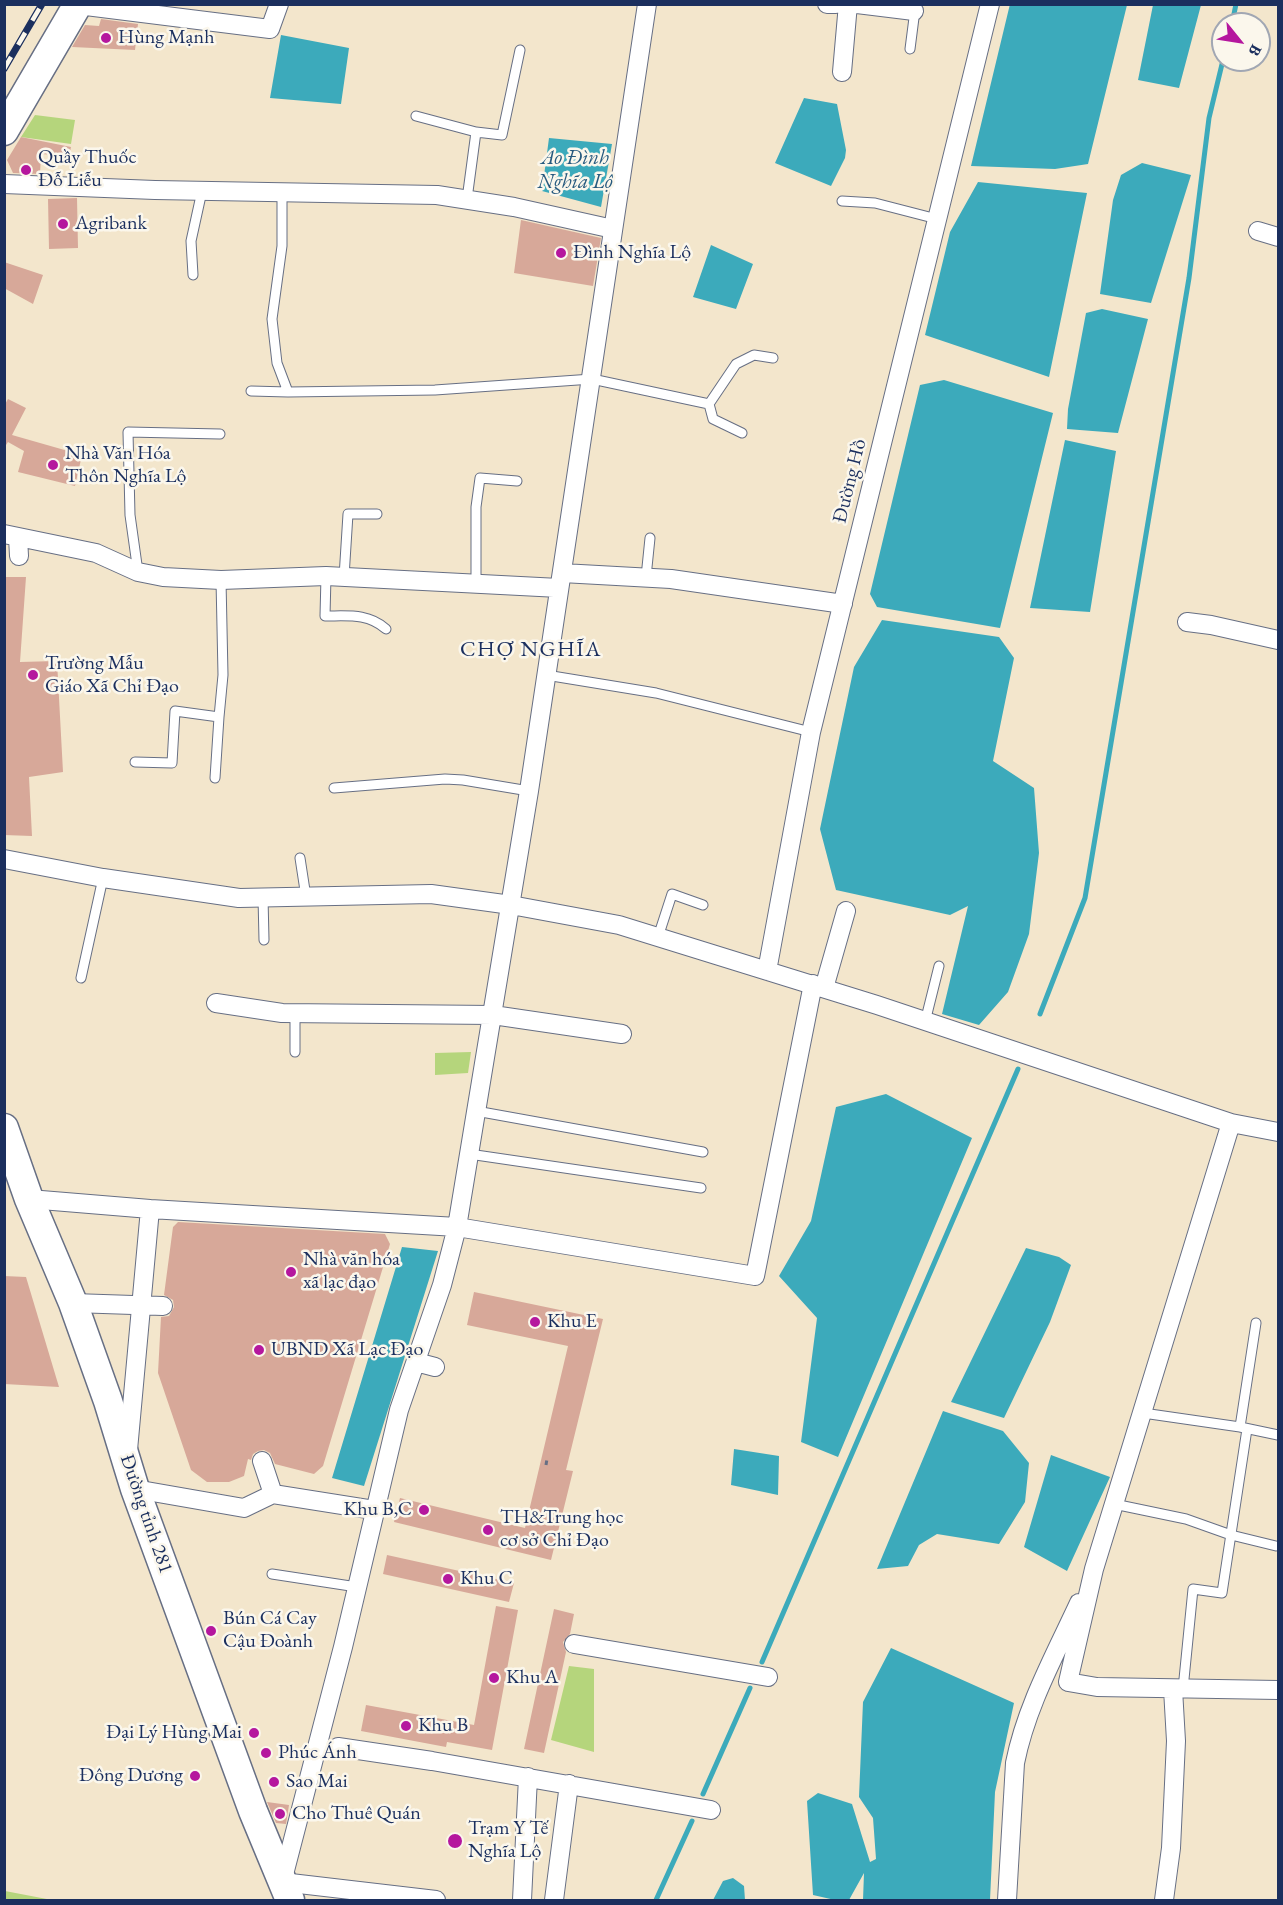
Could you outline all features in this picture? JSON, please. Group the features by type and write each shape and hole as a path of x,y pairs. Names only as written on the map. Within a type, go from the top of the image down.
{"main road":[{"path":"4,131 78,5"},
{"name":"Đường tỉnh 281","path":"4,1128 29,1199 73,1303 127,1457 135,1488 283,1894"}],"street":[{"path":"78,5 270,29 279,4"},
{"path":"436,1900 283,1894 349,1647 357,1587 399,1410 442,1285 457,1227 529,791 647,4"},
{"path":"829,5 836,4"},
{"path":"842,72 848,4"},
{"path":"857,4 915,8"},
{"name":"Đường Hồ","path":"767,971 811,732 990,4"},
{"path":"4,184 202,191 437,195 613,229"},
{"path":"1258,231 1278,237"},
{"path":"19,556 22,535 96,553 138,572 163,577 222,580 326,576 476,583 646,577 843,604"},
{"path":"1187,622 1278,640"},
{"path":"4,859 103,878 239,898 431,894 511,905 619,925 818,986 1231,1123 1278,1132"},
{"path":"29,1199 150,1209 457,1227 755,1276 818,986 846,911"},
{"path":"216,1003 282,1013 493,1015 622,1034"},
{"path":"1068,1682 1094,1569 1231,1123"},
{"path":"127,1457 150,1209"},
{"path":"73,1303 163,1306"},
{"path":"416,1362 435,1367"},
{"path":"262,1461 273,1494"},
{"path":"135,1488 244,1508 273,1494 374,1510"},
{"path":"1007,1900 1015,1762 1020,1740 1028,1716 1094,1569"},
{"path":"574,1644 768,1677"},
{"path":"1046,1675 1097,1687 1278,1690"},
{"path":"1164,1900 1171,1848 1178,1689"},
{"path":"338,1747 528,1777 711,1810"},
{"path":"522,1900 528,1777"},
{"path":"554,1900 569,1784"}],"lane":[{"path":"910,48 915,8"},
{"path":"416,116 476,132 502,135 520,50"},
{"path":"467,199 476,132"},
{"path":"193,275 190,241 202,191"},
{"path":"282,192 282,246 272,319 277,363 288,392"},
{"path":"842,201 875,203 937,219"},
{"path":"742,433 713,419 709,404 736,364 754,354 773,358"},
{"path":"251,391 435,390 592,379 709,404"},
{"path":"138,572 130,515 128,432 220,434"},
{"path":"476,583 476,507 480,478 517,481"},
{"path":"344,577 348,514 377,514"},
{"path":"646,577 650,538"},
{"path":"326,576 325,616 357,616 375,620 386,629"},
{"path":"215,778 223,675 222,580"},
{"path":"546,675 656,693 811,732"},
{"path":"135,762 172,763 175,711 219,717"},
{"path":"334,788 445,779 529,791"},
{"path":"300,858 306,897"},
{"path":"81,978 103,878"},
{"path":"658,937 672,894 704,906"},
{"path":"262,897 264,940"},
{"path":"925,1022 939,966"},
{"path":"294,1052 295,1013"},
{"path":"476,1111 703,1152"},
{"path":"469,1154 701,1188"},
{"path":"1178,1689 1193,1589 1222,1593 1256,1323"},
{"path":"1143,1413 1278,1435"},
{"path":"1114,1504 1186,1520 1231,1535 1276,1546"},
{"path":"272,1574 357,1587"}],"path":[{"path":"546,1465 547,1459"}],"green space":[{"path":"35,115 75,120 71,144 21,137"},
{"path":"471,1052 468,1073 435,1075 435,1053"},
{"path":"569,1666 594,1669 594,1752 551,1740"},
{"path":"5,1891 52,1900 5,1900"}],"water":[{"path":"1010,4 1127,5 1088,164 1055,169 971,166"},
{"path":"1153,5 1201,5 1179,88 1138,80"},
{"path":"281,35 349,48 341,104 270,98"},
{"path":"804,98 837,104 846,150 845,158 831,186 775,163"},
{"name":"Ao Đình Nghĩa Lộ","path":"549,138 612,144 601,207 542,191"},
{"path":"1142,163 1191,175 1151,303 1100,294 1113,200 1121,175"},
{"path":"978,182 1087,193 1049,377 925,335 950,232"},
{"path":"711,245 753,264 736,309 693,297"},
{"path":"1102,309 1148,319 1118,433 1067,429 1068,409 1086,313"},
{"path":"944,380 1053,413 1000,628 877,607 870,594 920,385"},
{"path":"1065,440 1116,451 1090,612 1030,608"},
{"path":"882,620 999,637 1014,658 993,761 1034,788 1039,853 1029,934 1008,992 979,1025 942,1014 968,906 950,915 836,890 820,829 854,667"},
{"path":"886,1094 972,1138 838,1457 801,1442 817,1318 779,1276 811,1221 836,1107"},
{"path":"402,1247 438,1251 364,1486 332,1478"},
{"path":"1026,1248 1059,1257 1071,1265 1050,1322 1004,1418 951,1402"},
{"path":"943,1411 1003,1431 1029,1463 1025,1502 999,1544 937,1534 919,1545 908,1566 877,1569"},
{"path":"734,1449 779,1456 778,1495 731,1485"},
{"path":"1051,1455 1110,1477 1067,1571 1024,1547"},
{"path":"891,1648 1014,1703 995,1792 990,1900 863,1900 864,1873 849,1900 835,1900 813,1895 807,1801 818,1793 852,1804 870,1862 876,1859 873,1818 859,1797 863,1702"},
{"path":"733,1878 744,1886 745,1900 713,1900 723,1881"}],"building":[{"name":"Hùng Mạnh","path":"101,19 138,24 135,50 72,47 85,25 99,26"},
{"path":"21,137 71,147 69,156 41,154 40,174 13,173 7,160"},
{"name":"Agribank","path":"77,198 78,248 49,249 48,199"},
{"name":"Đình Nghĩa Lộ","path":"521,220 601,238 593,286 514,273"},
{"path":"4,262 43,275 33,304 4,288"},
{"name":"Nhà Văn Hóa Thôn Nghĩa Lộ","path":"8,399 26,408 12,435 82,455 75,486 18,472 24,451 8,442 4,448 4,406"},
{"name":"Trường Mẫu Giáo Xã Chỉ Đạo","path":"4,577 26,577 20,662 57,661 63,772 29,777 32,836 4,835"},
{"name":"UBND Xã Lạc Đạo","path":"178,1222 385,1234 390,1244 323,1466 314,1474 275,1464 270,1453 264,1450 253,1454 251,1460 248,1459 244,1476 229,1482 207,1482 191,1470 158,1373 161,1317 169,1316 174,1307 173,1300 164,1295 173,1227"},
{"path":"4,1276 26,1277 59,1387 4,1384"},
{"path":"474,1292 603,1319 566,1470 573,1471 551,1560 394,1522 400,1498 525,1528 568,1346 467,1325"},
{"name":"Khu C","path":"387,1555 514,1583 509,1602 383,1574"},
{"path":"496,1606 518,1610 492,1750 447,1742 446,1747 361,1731 366,1705 474,1725"},
{"path":"554,1609 574,1614 570,1634 563,1642 566,1652 544,1753 524,1749"},
{"name":"Cho Thuê Quán","path":"267,1802 289,1805 286,1824 276,1823"}],"waterway":[{"path":"1234,12 1236,4"},
{"path":"1040,1014 1085,898 1189,278 1209,118 1220,72"},
{"path":"762,1662 1018,1069"},
{"path":"703,1794 750,1688"},
{"path":"656,1900 692,1821"}],"railway":[{"path":"4,69 42,4"}],"place":[{"name":"Hùng Mạnh","path":"106,38"},
{"name":"Quầy Thuốc Đỗ Liễu","path":"26,170"},
{"name":"Agribank","path":"63,224"},
{"name":"Đình Nghĩa Lộ","path":"561,253"},
{"name":"Nhà Văn Hóa Thôn Nghĩa Lộ","path":"53,465"},
{"name":"Trường Mẫu Giáo Xã Chỉ Đạo","path":"33,675"},
{"name":"Nhà văn hóa xã lạc đạo","path":"291,1272"},
{"name":"Khu E","path":"535,1322"},
{"name":"UBND Xã Lạc Đạo","path":"259,1350"},
{"name":"Khu B,C","path":"424,1510"},
{"name":"TH&Trung học cơ sở Chỉ Đạo","path":"488,1530"},
{"name":"Khu C","path":"448,1579"},
{"name":"Bún Cá Cay Cậu Đoành","path":"211,1631"},
{"name":"Khu A","path":"494,1678"},
{"name":"Khu B","path":"406,1726"},
{"name":"Đại Lý Hùng Mai","path":"254,1733"},
{"name":"Phúc Ánh","path":"266,1753"},
{"name":"Đông Dương","path":"195,1776"},
{"name":"Sao Mai","path":"274,1782"},
{"name":"Cho Thuê Quán","path":"280,1814"},
{"name":"Trạm Y Tế Nghĩa Lộ","path":"455,1841"}],"district":[{"name":"CHỢ NGHĨA","path":"531,650"}]}
